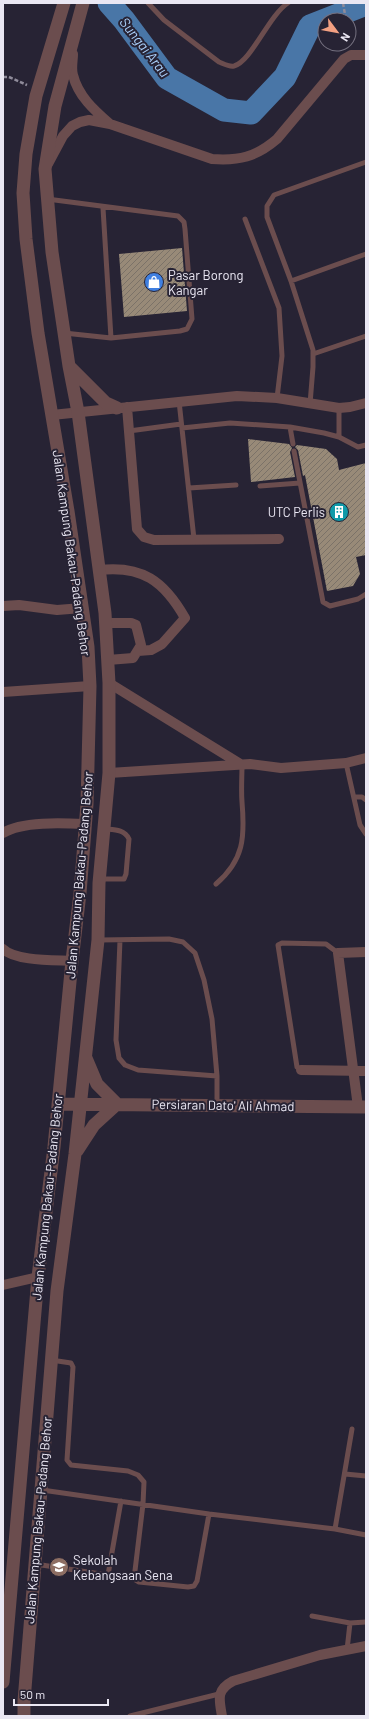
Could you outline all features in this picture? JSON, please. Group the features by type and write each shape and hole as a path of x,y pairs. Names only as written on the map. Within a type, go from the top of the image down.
{"street":[{"name":"Jalan Kampung Bakau-Padang Behor","path":"3,1682 38,1277 80,893 87,796 90,686 88,647 38,332 26,239 23,194 26,154 36,96 64,3"},
{"name":"Jalan Kampung Bakau-Padang Behor","path":"24,1716 34,1564 57,1291 75,1154 98,940 103,829 109,773 109,683 105,623 78,412 64,333 46,199 45,169 55,106 83,3"},
{"path":"73,38 72,74 81,94 91,108 110,124"},
{"path":"45,169 63,136 72,126 89,120 110,124 212,159 229,160 248,157 264,149 277,139 344,59 351,55 366,55"},
{"path":"69,366 106,403 122,407"},
{"path":"52,415 237,396 277,398 339,408 350,408 366,403"},
{"path":"122,407 129,431 138,529 140,534 154,540 279,539"},
{"path":"99,570 114,568 136,571 153,578 184,618 162,644 151,650 138,651"},
{"path":"3,606 19,605 57,610 82,608"},
{"path":"105,623 131,623 136,625 141,645 133,658 108,660"},
{"path":"109,683 182,730 242,765"},
{"path":"3,692 90,686"},
{"path":"109,773 242,765 281,768 346,763 366,758"},
{"path":"3,833 10,828 52,823 85,824"},
{"path":"3,949 7,953 32,958 72,961"},
{"path":"362,1107 354,1072 338,953 366,952"},
{"path":"75,1154 94,1125 117,1104 97,1084 85,1053"},
{"path":"301,1070 366,1072"},
{"name":"Persiaran Dato' Ali Ahmad","path":"58,1104 80,1103 362,1107"},
{"path":"3,1285 38,1277"},
{"path":"222,1716 222,1690 233,1681 320,1655 366,1646"}],"lane":[{"path":"148,3 164,20 219,62 227,66 234,66 248,56 271,20 282,6 288,3"},
{"path":"310,404 313,354 308,332 291,280 267,217 267,206 274,195 366,162"},
{"path":"46,199 104,208 178,216 184,222 192,319 187,329 111,338 64,333"},
{"path":"104,208 111,338"},
{"path":"245,219 279,308 282,356 277,398"},
{"path":"291,280 366,254"},
{"path":"313,354 366,336"},
{"path":"179,401 194,539"},
{"path":"338,437 339,408"},
{"path":"129,431 230,423 290,427 338,437 358,447 366,445"},
{"path":"290,427 293,444"},
{"path":"294,451 323,602 330,606 358,599 366,594"},
{"path":"260,486 300,483"},
{"path":"189,488 236,485"},
{"path":"346,763 360,825 366,834"},
{"path":"216,884 227,875 242,846 244,824 242,801 242,765"},
{"path":"354,797 362,797 366,800"},
{"path":"100,879 124,879 126,874 129,839 123,832 103,829"},
{"path":"98,940 169,939 183,942 195,953 204,980 212,1019 217,1076 216,1106"},
{"path":"120,940 116,1040 119,1058 125,1065 138,1070 217,1076"},
{"path":"301,1070 297,1067 278,944 326,944 338,953"},
{"path":"51,1360 66,1361 71,1363 73,1367 68,1460 71,1464 78,1467 128,1471 138,1475 144,1482 143,1504 134,1579"},
{"path":"336,1529 352,1429"},
{"path":"345,1474 366,1476"},
{"path":"41,1490 209,1514 336,1529 366,1535"},
{"path":"108,1575 121,1501"},
{"path":"34,1564 134,1579 139,1582 188,1588 194,1586 197,1581 209,1514"},
{"path":"312,1616 350,1623 366,1622"},
{"path":"347,1650 350,1623"},
{"path":"130,1716 222,1690"}],"path":[{"path":"3,77 9,77 29,86 36,96"}],"building":[{"name":"Pasar Borong Kangar","path":"182,248 187,311 124,317 119,254"},
{"path":"248,439 289,444 292,448 290,452 295,477 251,482"},
{"name":"UTC Perlis","path":"297,445 326,449 337,459 339,470 366,463 366,555 356,557 360,574 353,586 327,591 305,475 303,476 298,450 295,447"}],"waterway":[{"name":"Sungai Arau","path":"109,3 124,20 167,78 224,110 251,113 285,77 310,26 366,4"}],"place":[{"name":"Pasar Borong Kangar","path":"154,282"},
{"name":"UTC Perlis","path":"339,512"},
{"name":"Sekolah Kebangsaan Sena","path":"59,1567"}]}
